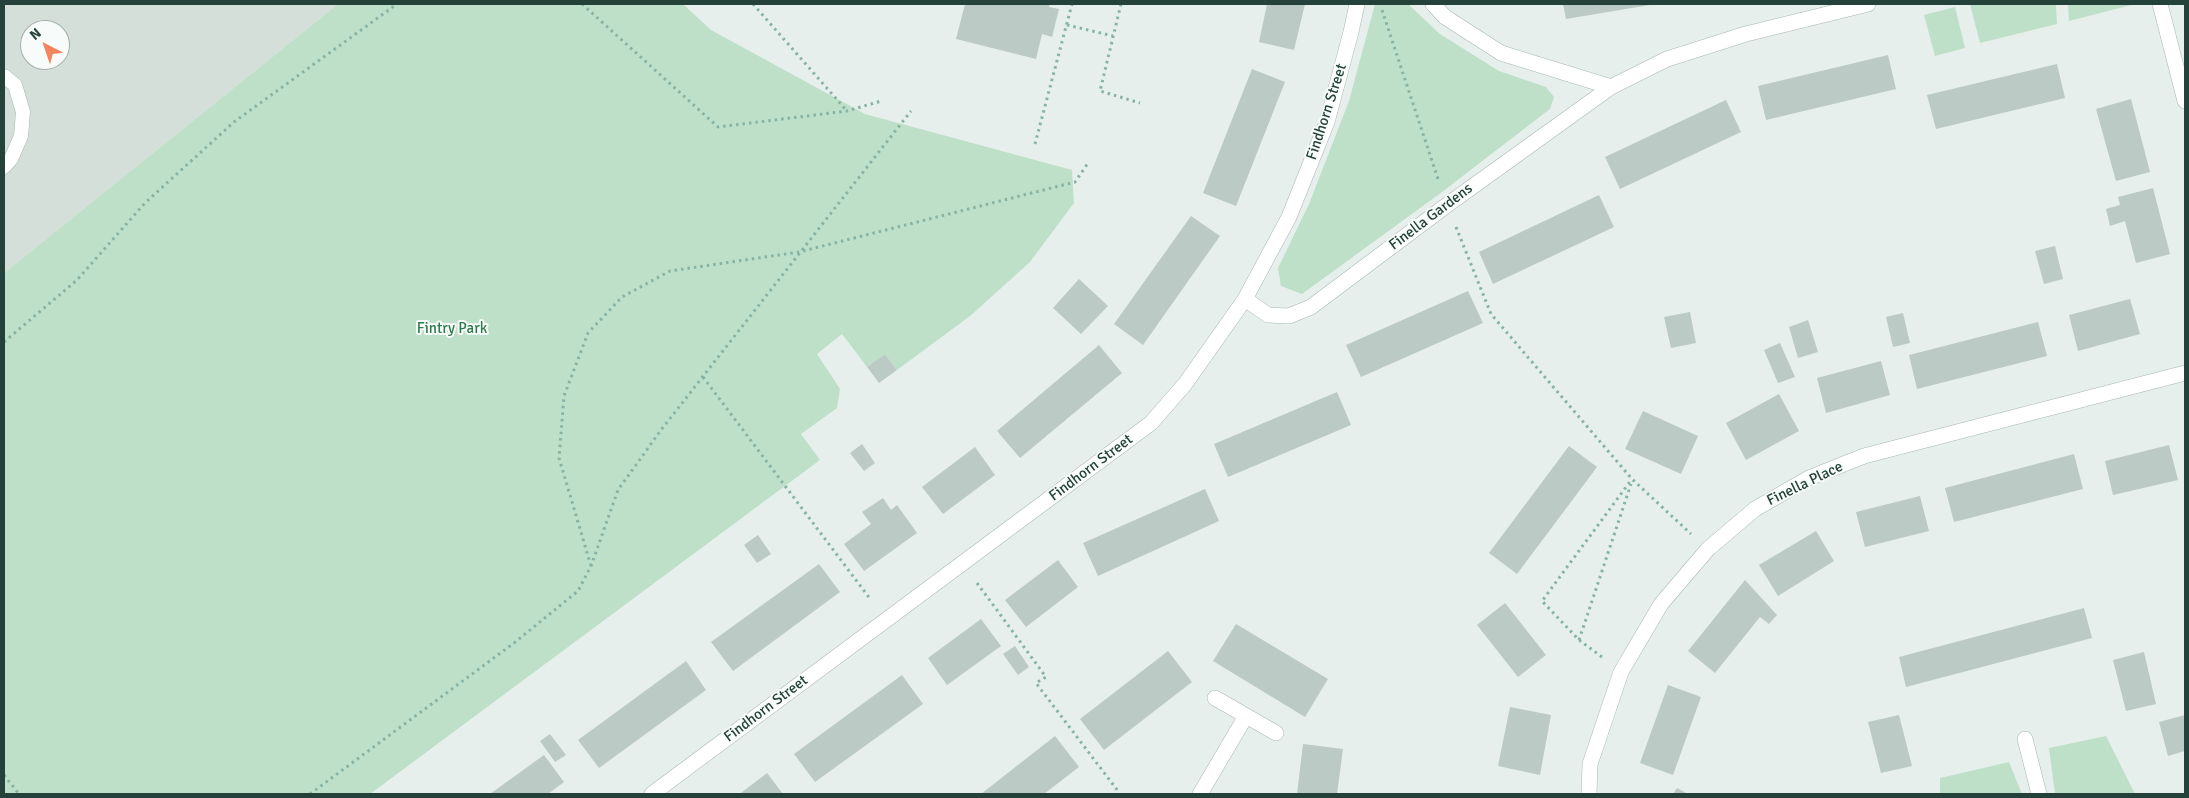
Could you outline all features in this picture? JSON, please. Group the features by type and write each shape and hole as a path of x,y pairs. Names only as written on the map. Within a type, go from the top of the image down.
{"street":[{"name":"Findhorn Street","path":"652,794 1151,423 1185,384 1245,299 1289,218 1327,122 1357,4"},
{"path":"1433,4 1445,17 1501,53 1611,87"},
{"name":"Finella Gardens","path":"1245,299 1268,314 1289,316 1312,306 1447,205 1611,87 1667,59 1746,34 1868,4"},
{"path":"2160,4 2185,102"},
{"name":"Finella Place","path":"1589,794 1590,764 1621,672 1661,604 1708,549 1755,509 1809,478 1864,456 2185,373"},
{"path":"1215,698 1276,733"},
{"path":"1200,794 1246,716"},
{"path":"2025,739 2039,794"}],"lane":[{"path":"4,76 15,85 23,112 21,136 11,159 4,168"}],"path":[{"path":"4,342 78,280 145,203 234,122 397,4"},
{"path":"582,4 718,127 847,111 881,101"},
{"path":"754,4 847,111"},
{"path":"1035,144 1072,4"},
{"path":"1121,4 1100,91 1140,103"},
{"path":"1380,4 1447,205 1491,314 1632,479 1708,549"},
{"path":"1067,25 1113,36"},
{"path":"310,794 514,643 578,592 591,566 618,490 661,430 911,111"},
{"path":"591,566 559,458 564,396 588,333 622,297 670,272 799,252 1075,182 1088,164"},
{"path":"703,377 886,620"},
{"path":"1579,640 1632,479"},
{"path":"1621,672 1579,640 1542,601 1632,479"},
{"path":"963,564 1046,677 1036,683 1118,791"},
{"path":"4,775 20,794"}],"shaded area":[{"path":"4,4 338,4 4,273"}],"green space":[{"name":"Fintry Park","path":"338,4 683,4 711,30 865,114 1072,170 1074,203 1030,262 970,316 897,370 885,354 867,367 842,334 817,354 840,389 837,408 801,434 820,460 370,794 4,794 4,273"},
{"path":"1375,4 1408,4 1440,34 1499,71 1546,87 1554,97 1550,109 1442,192 1302,294 1281,286 1278,268 1309,204 1349,101"},
{"path":"1970,4 2056,4 2057,24 1980,43"},
{"path":"2068,4 2135,4 2069,21"},
{"path":"1955,7 1965,48 1935,56 1924,15"},
{"path":"2106,736 2135,794 2055,794 2049,748"},
{"path":"2009,762 2022,794 1940,794 1940,778"}],"building":[{"path":"965,4 1050,4 1049,7 1059,9 1052,37 1042,34 1036,59 956,39"},
{"path":"1267,4 1305,4 1294,50 1259,42"},
{"path":"1563,4 1650,4 1650,5 1566,19"},
{"path":"1888,55 1896,89 1766,120 1758,86"},
{"path":"2057,64 2065,98 1936,129 1927,95"},
{"path":"1252,69 1285,82 1236,206 1203,193"},
{"path":"2131,99 2150,172 2116,181 2096,109"},
{"path":"1726,100 1741,132 1620,189 1605,157"},
{"path":"2153,188 2170,254 2136,263 2125,221 2110,226 2106,209 2120,205 2118,197"},
{"path":"1599,195 1614,227 1493,284 1479,252"},
{"path":"1191,216 1220,236 1143,345 1114,324"},
{"path":"2055,246 2063,279 2044,284 2035,251"},
{"path":"1079,279 1108,306 1081,334 1053,308"},
{"path":"1468,291 1483,323 1361,377 1346,345"},
{"path":"2130,299 2140,334 2078,351 2069,315"},
{"path":"1690,312 1696,343 1671,348 1664,317"},
{"path":"1903,313 1910,343 1893,347 1886,317"},
{"path":"1808,320 1818,352 1798,358 1789,327"},
{"path":"2038,322 2047,356 1917,389 1909,355"},
{"path":"1780,343 1795,377 1778,383 1764,350"},
{"path":"1099,345 1122,373 1020,458 997,431"},
{"path":"885,354 897,370 879,383 867,367"},
{"path":"1881,361 1890,395 1826,413 1817,378"},
{"path":"1337,392 1351,425 1228,477 1214,444"},
{"path":"1779,394 1799,431 1746,460 1726,423"},
{"path":"1643,411 1698,436 1681,474 1625,449"},
{"path":"862,444 875,463 864,471 850,453"},
{"path":"2169,445 2178,480 2113,495 2105,461"},
{"path":"1569,446 1597,467 1517,574 1489,553"},
{"path":"975,447 995,475 943,514 922,487"},
{"path":"2074,454 2083,489 1954,522 1945,488"},
{"path":"1205,489 1219,521 1098,576 1083,543"},
{"path":"1920,496 1929,531 1865,547 1856,512"},
{"path":"883,498 891,510 897,505 917,533 864,571 844,544 871,524 862,512"},
{"path":"1816,531 1834,561 1778,596 1759,565"},
{"path":"758,535 771,554 757,563 744,545"},
{"path":"1058,560 1078,587 1026,627 1005,600"},
{"path":"819,564 840,592 733,671 711,642"},
{"path":"1745,580 1777,615 1769,624 1760,617 1715,673 1688,651"},
{"path":"1505,603 1546,655 1518,677 1477,625"},
{"path":"2084,608 2092,638 1906,687 1899,657"},
{"path":"981,619 1001,646 947,685 928,658"},
{"path":"1236,624 1328,679 1305,717 1213,661"},
{"path":"1015,646 1029,667 1018,675 1003,654"},
{"path":"1168,651 1192,682 1104,750 1080,719"},
{"path":"2144,652 2156,704 2126,711 2113,660"},
{"path":"686,661 706,690 599,768 578,740"},
{"path":"902,675 923,704 815,782 794,754"},
{"path":"1668,685 1701,697 1673,775 1640,763"},
{"path":"1510,707 1551,715 1540,775 1498,766"},
{"path":"1899,715 1912,766 1881,773 1868,722"},
{"path":"2185,715 2185,751 2168,756 2159,722"},
{"path":"550,734 566,755 555,762 540,741"},
{"path":"1055,736 1079,767 1044,794 981,794"},
{"path":"1303,744 1343,749 1337,794 1297,794"},
{"path":"544,755 564,782 548,794 490,794"},
{"path":"767,773 783,794 739,794 741,793"},
{"path":"1677,788 1688,794 1673,794"}]}
